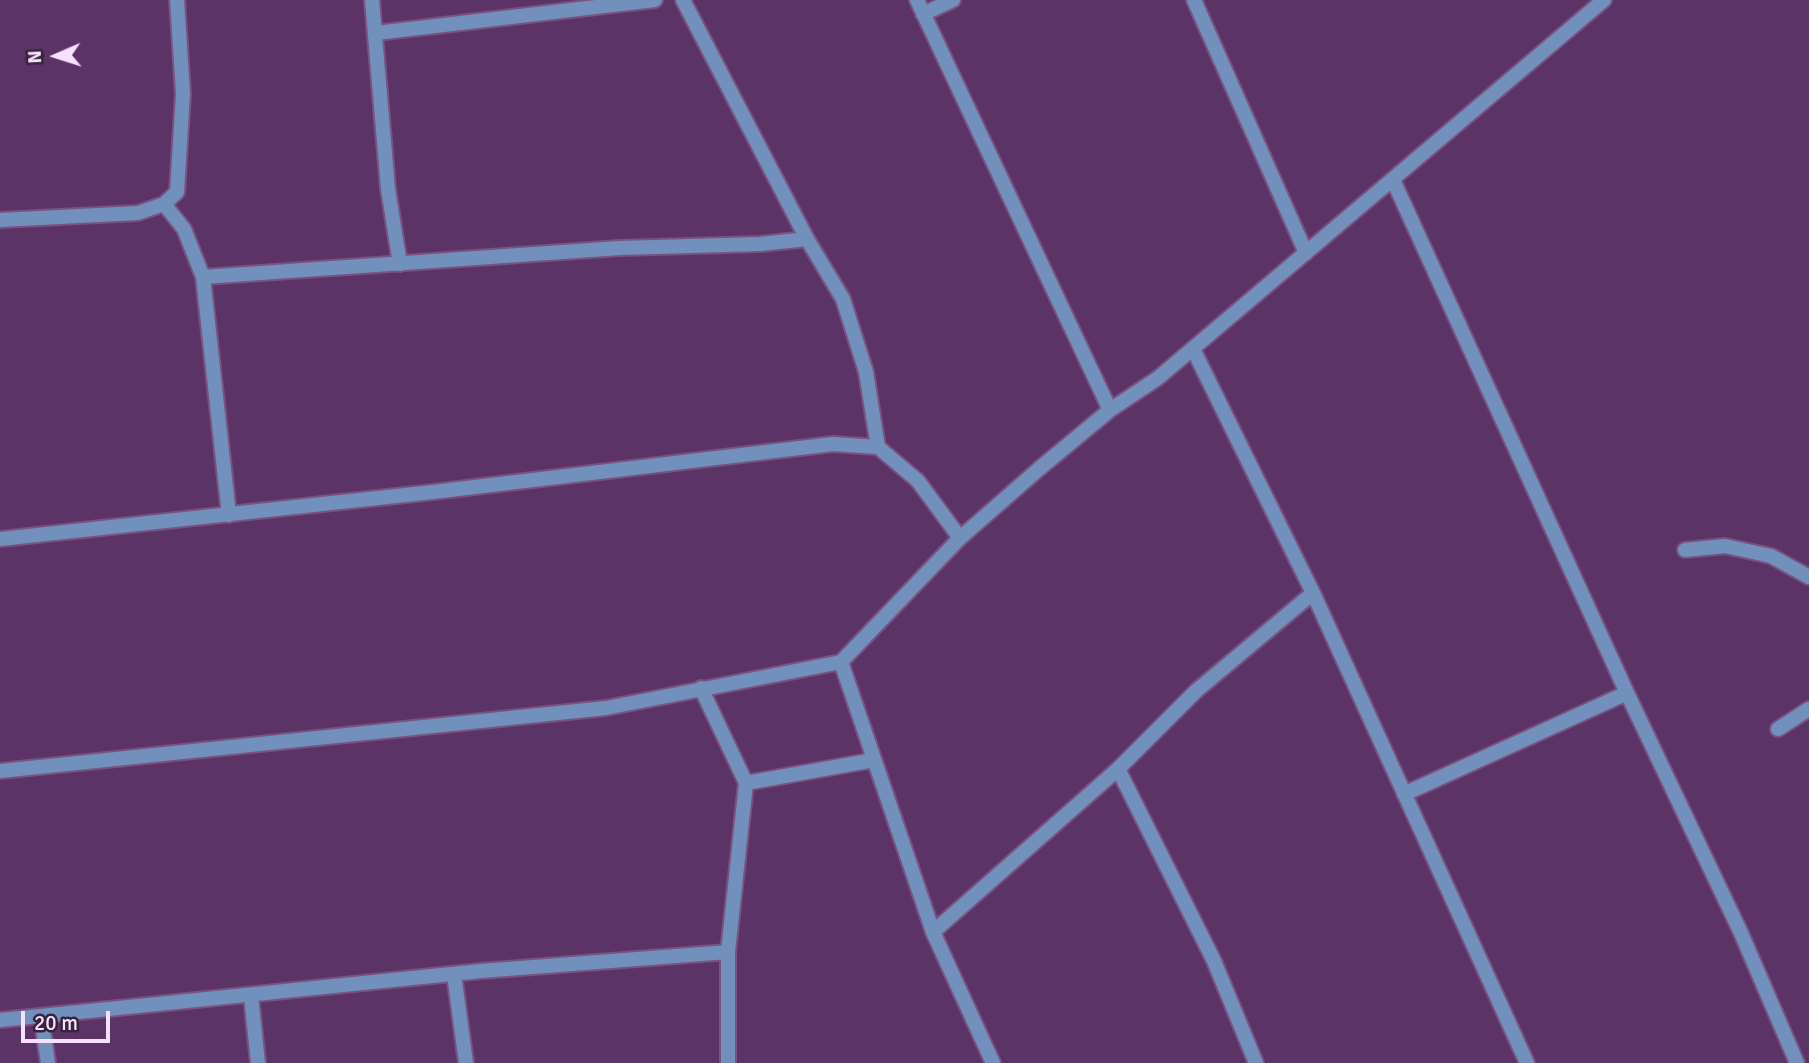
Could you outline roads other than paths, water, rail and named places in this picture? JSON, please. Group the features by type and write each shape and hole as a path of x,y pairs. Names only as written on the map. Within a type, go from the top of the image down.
{"street":[{"path":"0,220 138,213 164,204 177,192 183,94 177,0"},
{"path":"372,0 388,189 400,264"},
{"path":"376,33 654,0"},
{"path":"683,0 807,239 843,299 866,372 878,447"},
{"path":"916,0 1110,410"},
{"path":"923,14 953,0"},
{"path":"1194,0 1306,253"},
{"path":"0,771 606,708 841,662 960,538 1110,410 1158,378 1193,349 1604,0"},
{"path":"1392,180 1627,693 1741,933 1797,1063"},
{"path":"164,204 184,229 203,277 229,515"},
{"path":"203,277 620,248 807,239"},
{"path":"1193,349 1313,593 1528,1063"},
{"path":"0,539 229,515 833,443 878,447 918,481 960,538"},
{"path":"1685,550 1725,546 1771,556 1809,577"},
{"path":"933,932 1118,769 1196,691 1313,593"},
{"path":"841,662 933,932 993,1063"},
{"path":"701,688 746,783 729,952 728,1063"},
{"path":"1404,794 1627,693"},
{"path":"1777,729 1809,709"},
{"path":"746,783 874,760"},
{"path":"1118,769 1213,961 1256,1063"},
{"path":"0,1020 454,974 729,952"},
{"path":"454,974 466,1063"},
{"path":"251,996 258,1063"},
{"path":"41,1016 48,1063"}]}
